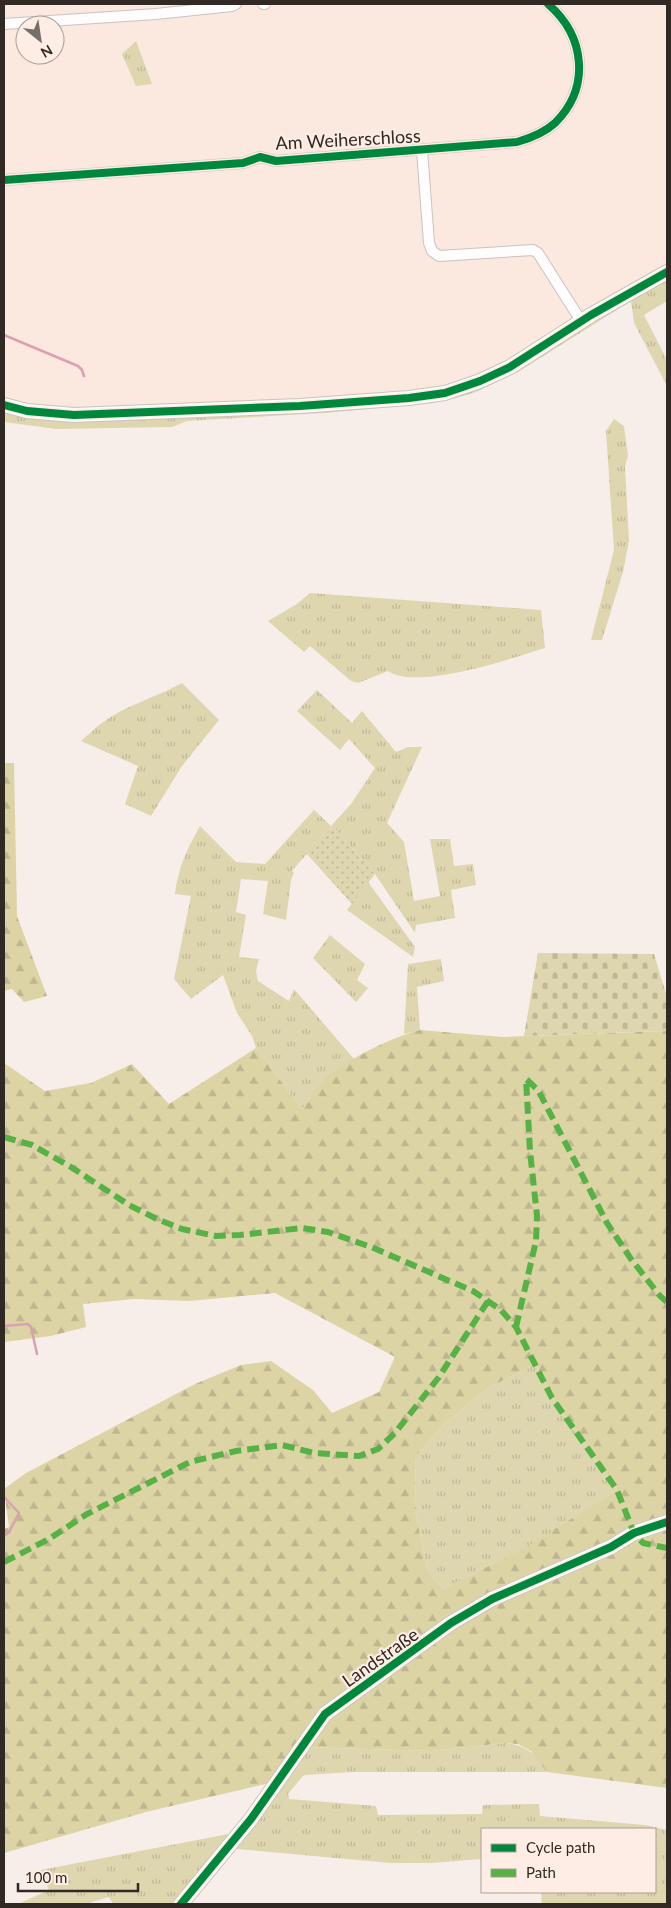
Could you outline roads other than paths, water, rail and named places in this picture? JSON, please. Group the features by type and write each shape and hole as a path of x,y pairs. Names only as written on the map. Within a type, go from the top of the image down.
{"street":[{"path":"4,24 156,14 233,4"},
{"name":"Am Weiherschloss","path":"4,180 243,163 260,157 276,161 518,142 537,135 554,123 571,100 577,83 579,58 574,38 561,15 548,4"},
{"name":"Am Weiherschloss","path":"422,150 429,243 435,254 439,256 533,250 538,253 581,321"},
{"path":"4,405 27,411 74,416 293,407 409,398 445,392 480,381 510,367 581,321 667,272"},
{"name":"Landstraße","path":"181,1904 251,1819 325,1714 451,1623 492,1599 611,1547 634,1533 667,1522"}],"waterway":[{"path":"4,335 78,366 84,376"},
{"path":"4,1326 28,1324 31,1327 37,1354"},
{"path":"4,1497 19,1513 9,1532 4,1536"}]}
